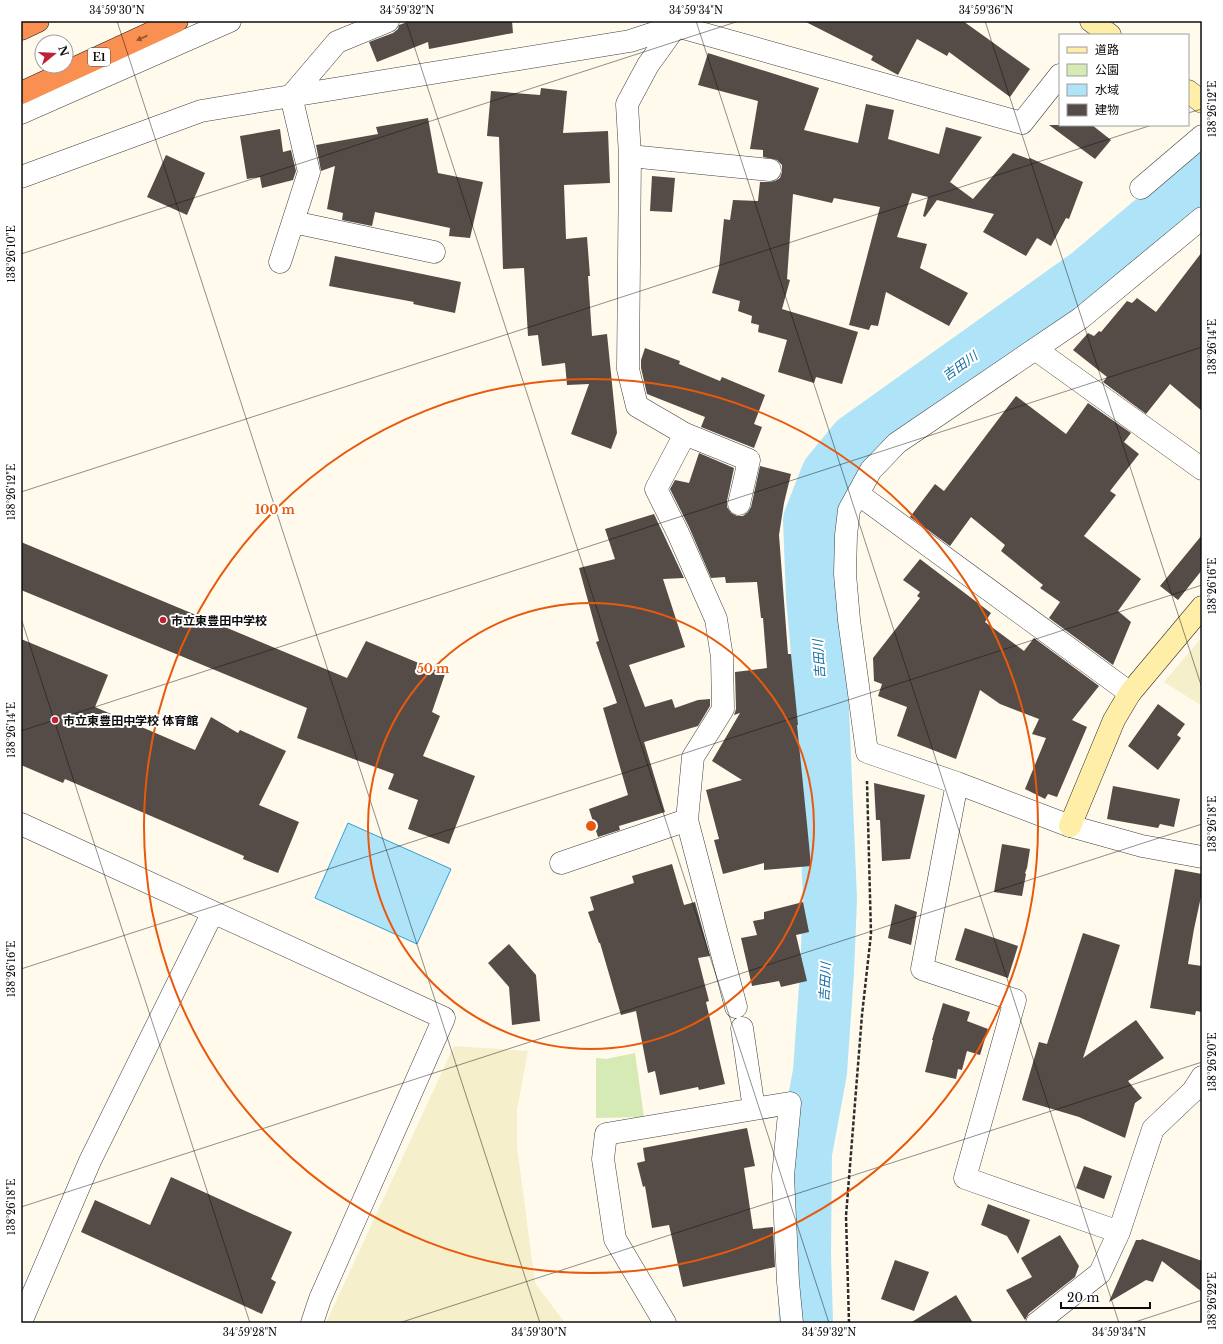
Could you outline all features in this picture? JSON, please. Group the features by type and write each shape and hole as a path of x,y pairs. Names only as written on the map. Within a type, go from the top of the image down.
{"highway":[{"path":"21,28 38,21"},
{"name":"E1","path":"21,93 177,21"}],"street":[{"path":"21,113 230,21"},
{"path":"291,96 337,42 388,21"},
{"path":"676,23 648,65 627,104 630,156 628,369 637,406 685,434 749,460 739,504"},
{"path":"21,177 201,111 630,41 676,23 1022,123 1059,76"},
{"path":"1189,92 1202,102"},
{"path":"280,262 309,172 291,96"},
{"path":"1141,188 1202,136"},
{"path":"630,156 770,170"},
{"path":"1202,218 1081,318 897,443 870,470 849,510 846,535 845,574 867,752 957,783 1070,826 1142,846 1202,857"},
{"path":"293,222 434,252"},
{"path":"1035,349 1202,469"},
{"path":"685,434 656,489 678,533 716,619 722,657 723,710 693,757 686,820 736,1007"},
{"path":"858,494 1130,693"},
{"path":"1070,826 1114,720 1130,693 1202,607"},
{"path":"957,783 922,969 1015,1000 965,1178 1119,1232"},
{"path":"561,863 686,820"},
{"path":"21,824 444,1018 320,1299 312,1323"},
{"path":"21,1322 90,1161 213,912"},
{"path":"742,1028 754,1109"},
{"path":"1037,1323 1100,1273 1119,1232 1153,1129 1193,1091 1202,1077"},
{"path":"665,1323 615,1239 603,1159 606,1134 790,1103 783,1176 788,1282 792,1323"}],"path":[{"path":"849,1323 846,1216 862,1014 871,934 867,752"}],"shaded area":[{"path":"1202,637 1202,706 1164,682"},
{"path":"454,1046 528,1051 517,1110 517,1147 535,1283 565,1323 326,1323"}],"green space":[{"path":"635,1053 644,1117 596,1118 596,1058 606,1059"}],"water":[{"path":"348,823 451,869 417,944 315,898"}],"building":[{"path":"410,21 512,21 513,33 429,49 428,42 377,62 369,42 393,33 398,29 399,25"},
{"path":"804,21 963,21 1030,69 1010,97 949,52 947,56 917,39 898,75 871,60 873,56"},
{"path":"708,53 819,88 804,130 858,143 866,104 894,110 888,139 939,154 946,127 982,137 950,182 973,199 1013,153 1029,159 1030,158 1083,182 1069,219 1066,218 1051,246 1037,238 1026,256 983,232 994,214 937,200 925,217 923,216 928,197 912,193 897,237 927,244 920,268 968,293 949,326 886,292 878,326 871,325 869,330 849,325 880,207 834,198 832,203 793,194 787,279 790,280 782,309 858,332 842,384 816,377 814,383 778,372 787,340 758,332 759,325 751,323 752,316 738,311 740,301 712,293 719,268 724,219 730,220 733,200 758,201 760,182 775,181 780,178 782,165 777,160 763,157 763,150 750,149 758,101 698,85"},
{"path":"541,88 567,91 563,133 608,131 610,183 564,185 566,239 587,237 592,336 607,334 617,433 611,449 571,434 589,384 567,385 565,363 542,366 538,335 528,336 524,268 503,269 499,137 487,136 491,91 540,95"},
{"path":"428,118 438,173 483,182 470,238 449,236 450,228 375,212 372,226 342,220 343,213 327,209 335,166 321,171 316,145 378,134 376,127"},
{"path":"1049,125 1093,126 1111,140 1095,159"},
{"path":"280,129 283,152 291,150 296,171 293,180 262,188 260,177 247,179 240,136"},
{"path":"166,155 205,173 187,215 147,197"},
{"path":"652,176 675,178 672,212 650,211"},
{"path":"1202,252 1202,411 1170,384 1146,414 1103,382 1107,377 1073,350 1088,333 1094,336 1099,331 1101,332 1127,301 1132,303 1137,298 1156,312"},
{"path":"335,256 461,282 455,313 413,304 414,302 329,286"},
{"path":"645,348 680,361 679,364 720,381 722,377 765,395 754,424 762,427 754,448 701,427 705,417 647,394 641,368 641,360"},
{"path":"1016,396 1066,434 1088,403 1131,433 1124,442 1139,454 1110,491 1116,495 1084,536 1141,579 1118,611 1131,622 1113,665 1049,618 1060,602 1040,588 1043,585 1001,551 1005,545 971,517 950,546 910,517 935,484 944,491"},
{"path":"699,453 734,468 727,507 731,513 737,516 743,516 751,507 760,466 791,474 784,503 779,535 788,654 791,654 811,866 764,870 764,863 723,874 714,840 719,839 706,790 742,780 712,761 740,713 734,715 736,709 735,672 767,668 763,618 761,618 757,582 726,583 725,577 711,578 689,527 670,489 675,480 689,483"},
{"path":"654,514 684,578 663,579 685,647 629,665 645,707 672,699 675,708 698,700 710,699 710,706 698,726 644,742 665,812 619,826 620,830 598,837 589,809 628,795 603,708 617,703 596,642 599,641 579,568 615,559 605,529"},
{"path":"1202,535 1202,570 1178,600 1160,586"},
{"path":"21,542 347,678 366,641 445,674 432,712 440,716 423,756 475,776 449,844 408,829 418,800 388,789 394,774 297,738 307,708 21,590"},
{"path":"920,559 991,613 985,622 1024,651 1034,638 1099,686 1072,720 1087,727 1057,797 1048,794 1045,799 1025,789 1046,738 1032,734 1039,719 1000,704 980,690 956,759 897,736 907,707 878,696 882,684 874,681 873,658 920,598 917,596 920,592 903,580"},
{"path":"21,639 108,675 95,707 195,750 211,717 238,733 240,730 286,751 259,805 299,822 278,873 243,859 244,856 65,779 63,783 21,765"},
{"path":"1158,704 1185,724 1177,735 1181,738 1158,770 1128,746"},
{"path":"874,783 925,795 910,859 882,861 880,820 876,820"},
{"path":"1113,786 1180,799 1174,827 1160,824 1158,828 1107,819"},
{"path":"1002,844 1030,849 1022,896 994,892"},
{"path":"672,864 684,905 695,902 710,956 698,958 709,1001 706,1002 725,1084 699,1090 698,1087 660,1095 655,1071 648,1073 636,1011 621,1015 600,943 588,912 594,910 590,897 634,883 632,876"},
{"path":"1175,869 1202,874 1202,892 1188,964 1202,966 1202,1012 1196,1011 1195,1015 1150,1008"},
{"path":"803,902 809,932 796,935 807,981 781,987 779,981 752,986 741,938 757,935 753,921 764,919 764,912"},
{"path":"895,904 917,912 911,945 888,938"},
{"path":"965,928 1018,946 1008,978 955,960"},
{"path":"1083,933 1120,945 1083,1058 1136,1020 1164,1058 1128,1081 1142,1098 1135,1103 1125,1138 1079,1117 1022,1100 1039,1042 1047,1044"},
{"path":"509,944 536,975 540,1021 512,1025 509,987 488,963"},
{"path":"943,1003 970,1012 967,1021 988,1029 980,1055 967,1051 962,1070 958,1069 956,1079 925,1072 932,1040"},
{"path":"747,1128 755,1166 744,1168 753,1229 773,1227 775,1267 683,1287 669,1225 652,1228 645,1186 643,1187 637,1163 645,1161 643,1148"},
{"path":"1084,1166 1112,1176 1104,1199 1076,1188"},
{"path":"171,1177 292,1232 271,1279 276,1282 262,1314 81,1232 95,1200 150,1225"},
{"path":"988,1204 1030,1220 1018,1254 1007,1236 981,1225"},
{"path":"1060,1235 1079,1266 1075,1277 1029,1313 1025,1320 1006,1290 1032,1277 1021,1258"},
{"path":"1142,1239 1202,1261 1202,1292 1162,1261 1153,1282 1146,1280 1109,1302 1136,1240"},
{"path":"895,1260 929,1272 914,1311 881,1299"},
{"path":"956,1295 973,1323 910,1323"}],"waterway":[{"name":"吉田川","path":"806,1323 804,1254 805,1153 820,1072 827,972 830,899 821,686 813,597 810,520 828,474 855,441 1089,274 1202,179"}],"place":[{"name":"市立東豊田中学校","path":"163,620"},
{"name":"市立東豊田中学校 体育館","path":"55,720"}]}
